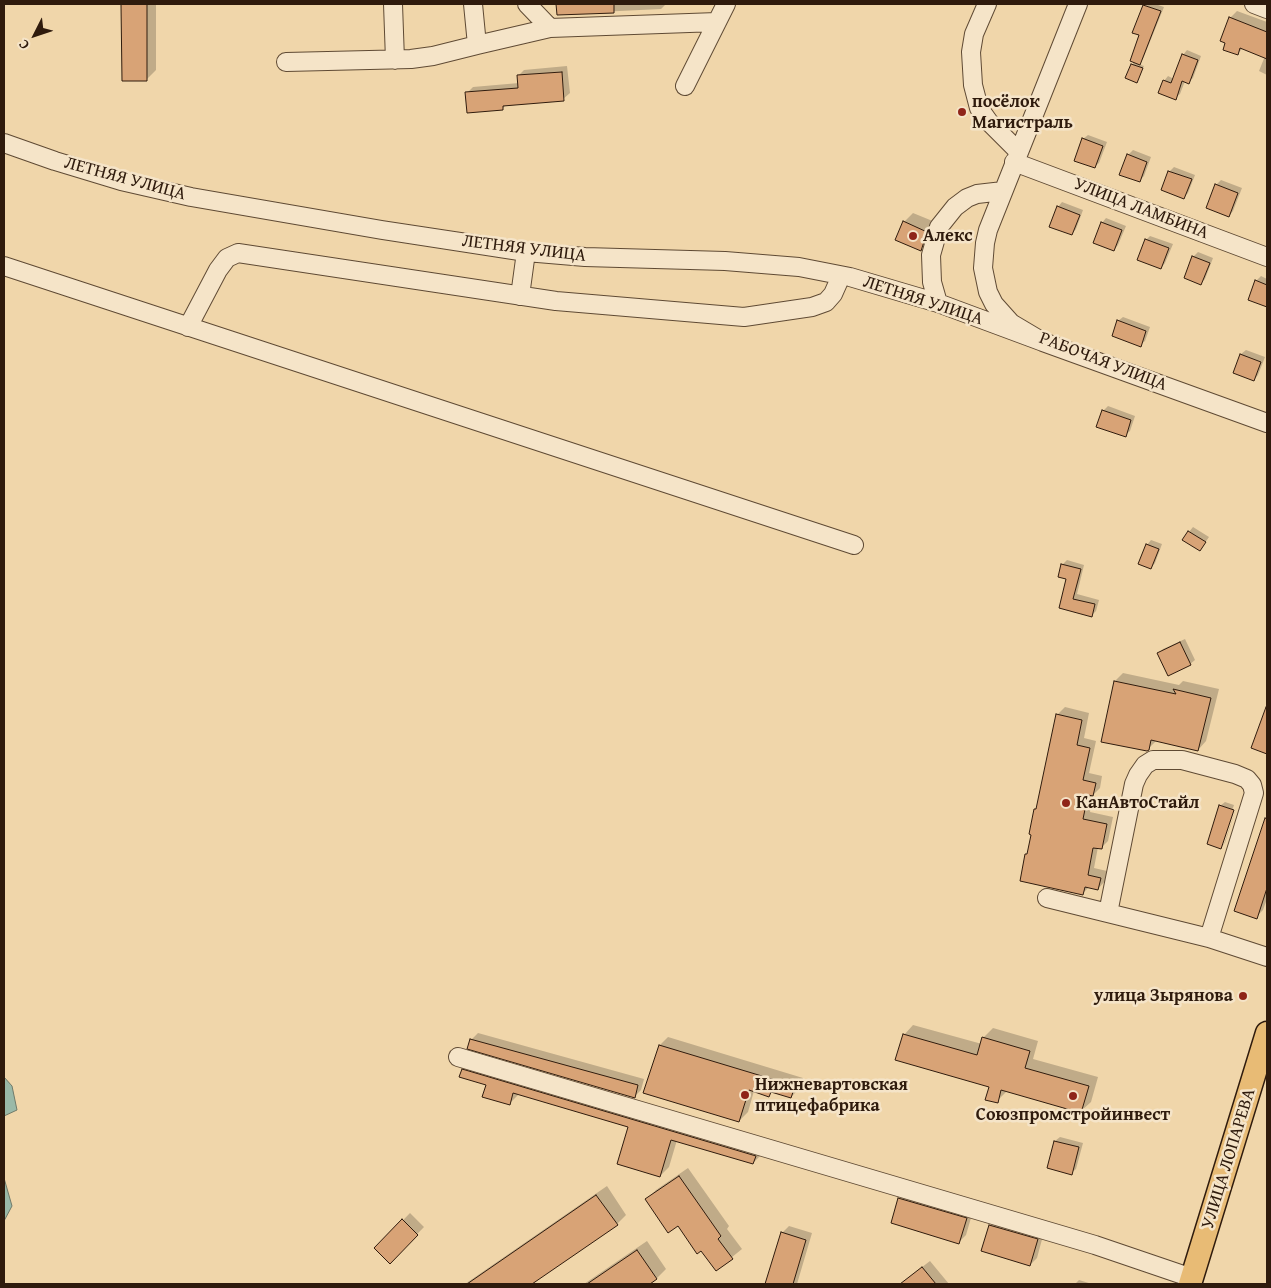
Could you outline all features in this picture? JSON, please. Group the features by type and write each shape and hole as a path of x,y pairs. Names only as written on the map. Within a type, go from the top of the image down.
{"main road":[{"name":"УЛИЦА ЛОПАРЕВА","path":"1191,1281 1267,1033"}],"street":[{"path":"393,4 395,60"},
{"path":"473,4 477,45"},
{"path":"527,4 550,28"},
{"path":"685,86 726,4"},
{"path":"987,4 974,34 971,52 973,85 979,108 1016,156"},
{"name":"РАБОЧАЯ УЛИЦА","path":"1078,4 1016,156 984,243 983,268 991,298 1002,314 1024,332 1043,342 1267,423"},
{"path":"1254,4 1267,9"},
{"path":"286,62 395,60 433,56 550,28 718,22"},
{"name":"ЛЕТНЯЯ УЛИЦА","path":"4,143 121,181 192,196 292,215 526,252 585,257 725,261 799,267 841,276 938,303 1043,342"},
{"name":"УЛИЦА ЛАМБИНА","path":"1016,156 1267,257"},
{"path":"938,303 932,282 931,255 939,227 955,207 967,198 977,194 1003,191"},
{"path":"520,296 526,252"},
{"path":"188,327 218,270 227,258 238,253 580,304 744,317 812,307 826,302 833,294 841,276"},
{"path":"4,266 854,545"},
{"path":"1108,913 1134,784 1138,775 1145,765 1153,760 1182,760 1247,779 1252,785 1254,793 1209,938"},
{"path":"1048,898 1209,938 1267,957"},
{"path":"458,1057 1095,1245 1191,1281"}],"shaded area":[{"path":"4,1077 12,1086 17,1110 4,1116"},
{"path":"4,1178 12,1206 4,1221"}],"building":[{"path":"121,4 147,4 147,81 122,81"},
{"path":"556,4 614,4 614,13 557,15"},
{"path":"1143,5 1161,11 1140,65 1130,61 1139,35 1132,33"},
{"path":"1229,17 1267,32 1267,59 1240,48 1238,55 1223,50 1225,43 1220,41"},
{"path":"1182,54 1198,60 1189,84 1182,81 1176,100 1158,93 1163,80 1171,83"},
{"path":"1131,64 1143,68 1137,83 1125,78"},
{"path":"562,72 564,101 503,106 503,110 467,113 465,92 518,88 517,75"},
{"path":"1082,138 1103,146 1095,168 1074,161"},
{"path":"1127,154 1147,162 1140,182 1119,175"},
{"path":"1168,171 1192,179 1184,199 1161,190"},
{"path":"1215,184 1238,193 1229,217 1206,208"},
{"path":"1057,206 1080,215 1072,235 1049,227"},
{"name":"Алекс","path":"903,221 927,232 921,251 895,240"},
{"path":"1101,222 1122,230 1114,251 1093,243"},
{"path":"1145,239 1169,248 1161,269 1137,260"},
{"path":"1192,256 1210,263 1201,285 1184,278"},
{"path":"1255,280 1267,285 1267,307 1248,300"},
{"path":"1117,320 1146,331 1141,347 1112,336"},
{"path":"1240,354 1261,362 1254,381 1233,373"},
{"path":"1102,410 1131,420 1126,437 1096,427"},
{"path":"1188,531 1206,542 1200,551 1182,540"},
{"path":"1146,544 1159,549 1151,569 1138,564"},
{"path":"1061,564 1081,569 1073,599 1095,604 1092,617 1059,608 1066,579 1058,577"},
{"path":"1180,642 1191,665 1168,676 1157,653"},
{"path":"1114,681 1176,694 1173,689 1211,698 1198,751 1151,740 1149,750 1147,751 1101,742"},
{"path":"1267,707 1267,754 1251,748"},
{"path":"1056,714 1082,720 1077,745 1090,748 1083,780 1096,783 1093,796 1088,795 1083,819 1107,824 1102,849 1093,848 1088,875 1101,878 1098,890 1085,887 1083,895 1020,881"},
{"path":"1219,805 1234,810 1221,849 1207,844"},
{"path":"1265,818 1267,819 1267,888 1257,919 1234,911"},
{"path":"903,1034 977,1055 982,1037 1030,1051 1025,1068 1089,1086 1081,1113 1001,1090 998,1103 985,1100 989,1087 895,1060"},
{"path":"470,1039 638,1085 635,1098 467,1049"},
{"path":"659,1045 795,1086 791,1098 771,1092 769,1097 749,1090 739,1122 643,1093"},
{"path":"462,1069 756,1156 753,1164 671,1140 660,1177 617,1164 628,1127 513,1093 510,1105 482,1097 486,1085 459,1077"},
{"path":"1054,1141 1079,1147 1072,1175 1047,1168"},
{"path":"679,1176 721,1236 718,1239 733,1259 716,1271 701,1251 697,1254 678,1226 668,1233 645,1199"},
{"path":"596,1195 618,1225 532,1284 467,1284"},
{"path":"898,1198 967,1218 959,1244 891,1223"},
{"path":"402,1219 418,1235 390,1264 374,1248"},
{"path":"989,1225 1038,1239 1030,1266 981,1251"},
{"path":"781,1232 806,1240 793,1284 765,1284"},
{"path":"637,1250 657,1279 650,1284 587,1284"},
{"path":"922,1267 936,1284 900,1284"}],"place":[{"name":"посёлок Магистраль","path":"962,112"},
{"name":"Алекс","path":"913,236"},
{"name":"КанАвтоСтайл","path":"1066,803"},
{"name":"улица Зырянова","path":"1243,996"},
{"name":"Нижневартовская птицефабрика","path":"745,1095"},
{"name":"Союзпромстройинвест","path":"1073,1096"}]}
